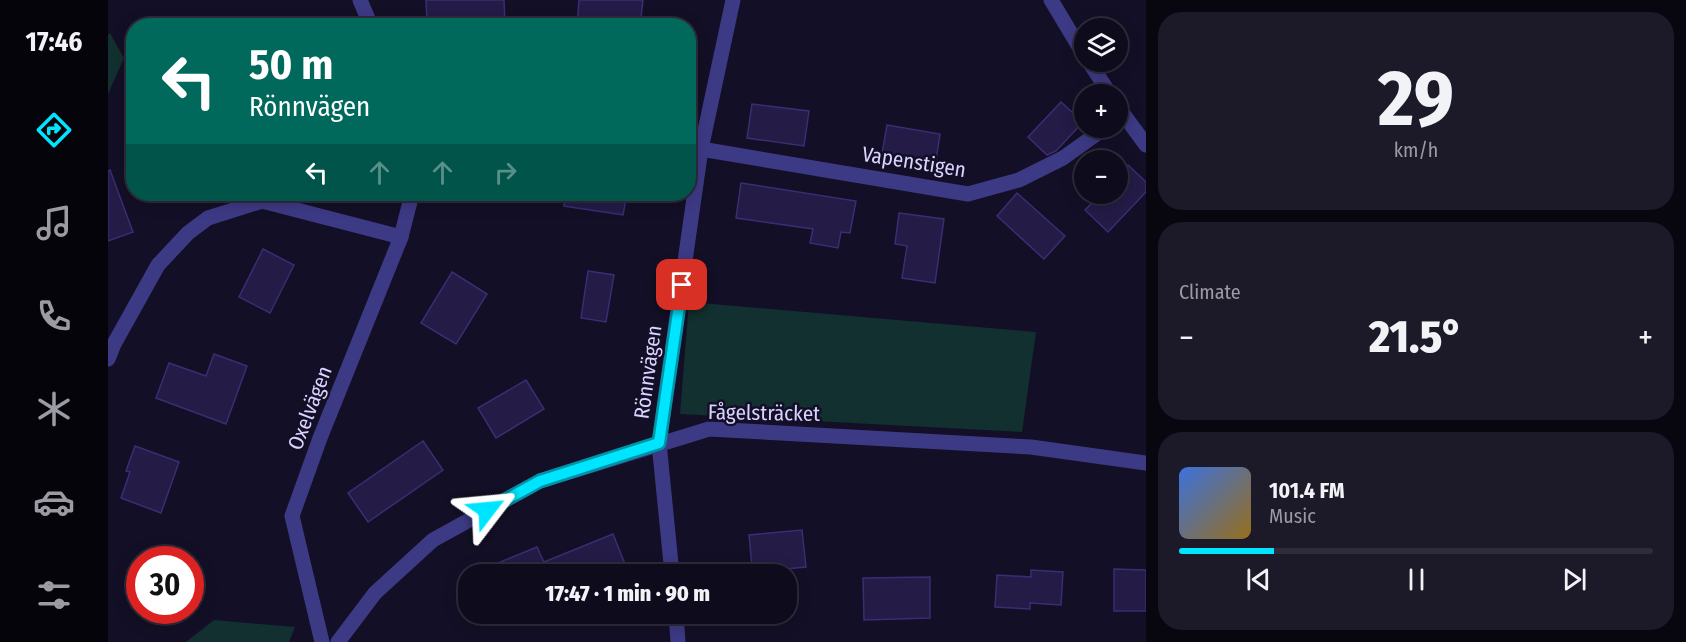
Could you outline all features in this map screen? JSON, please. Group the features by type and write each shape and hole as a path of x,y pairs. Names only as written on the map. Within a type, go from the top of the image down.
{"street":[{"path":"360,0 368,18"},
{"name":"Rönnvägen","path":"696,184 701,149 734,0"},
{"path":"1051,0 1074,38"},
{"path":"1128,124 1146,145"},
{"name":"Vapenstigen","path":"701,149 968,194 1019,180 1063,158 1091,138"},
{"path":"108,359 158,265 188,233 208,218 262,201 401,237"},
{"name":"Oxelvägen","path":"322,642 292,516 320,438 401,237 410,201"},
{"name":"Rönnvägen","path":"671,564 659,443 694,201"},
{"name":"Fågelsträcket","path":"339,642 375,593 433,540 540,481 709,429 1031,447 1146,463"},
{"path":"676,624 678,642"}],"green space":[{"path":"110,33 124,58 108,94 108,35"},
{"path":"689,302 1036,332 1022,432 680,414"},
{"path":"214,620 295,627 289,642 186,642"}],"building":[{"path":"426,0 504,0 505,18 427,18"},
{"path":"579,0 643,0 641,18 578,18"},
{"path":"1061,102 1074,114 1074,132 1056,151 1047,155 1028,137"},
{"path":"752,104 809,111 804,146 747,138"},
{"path":"887,125 940,134 935,167 881,159"},
{"path":"1128,165 1146,182 1146,192 1108,232 1085,210 1091,204 1128,204"},
{"path":"110,170 133,232 108,241 108,171"},
{"path":"741,183 856,201 850,233 841,232 838,248 810,243 813,229 736,218"},
{"path":"1017,193 1065,236 1044,259 997,216"},
{"path":"564,201 626,201 623,215 564,206"},
{"path":"899,213 944,219 935,283 902,278 907,246 895,244"},
{"path":"263,249 294,265 270,313 239,297"},
{"path":"588,271 614,275 606,322 581,318"},
{"path":"452,272 487,294 456,344 421,323"},
{"path":"214,354 247,366 226,424 156,398 169,363 206,376"},
{"path":"526,380 544,409 496,438 478,408"},
{"path":"423,441 443,470 368,522 348,493"},
{"path":"135,446 179,462 161,513 121,498 130,472 126,471"},
{"path":"802,530 806,567 797,568 797,564 752,564 749,535"},
{"path":"613,534 625,564 495,564 537,547 544,562"},
{"path":"1114,569 1146,570 1146,611 1114,611"},
{"path":"1031,570 1063,572 1061,605 1030,603 1030,609 995,607 997,575 1031,577"},
{"path":"930,577 930,618 864,620 863,578"}],"route":[{"path":"487,510 540,481 659,443 682,285"}]}
